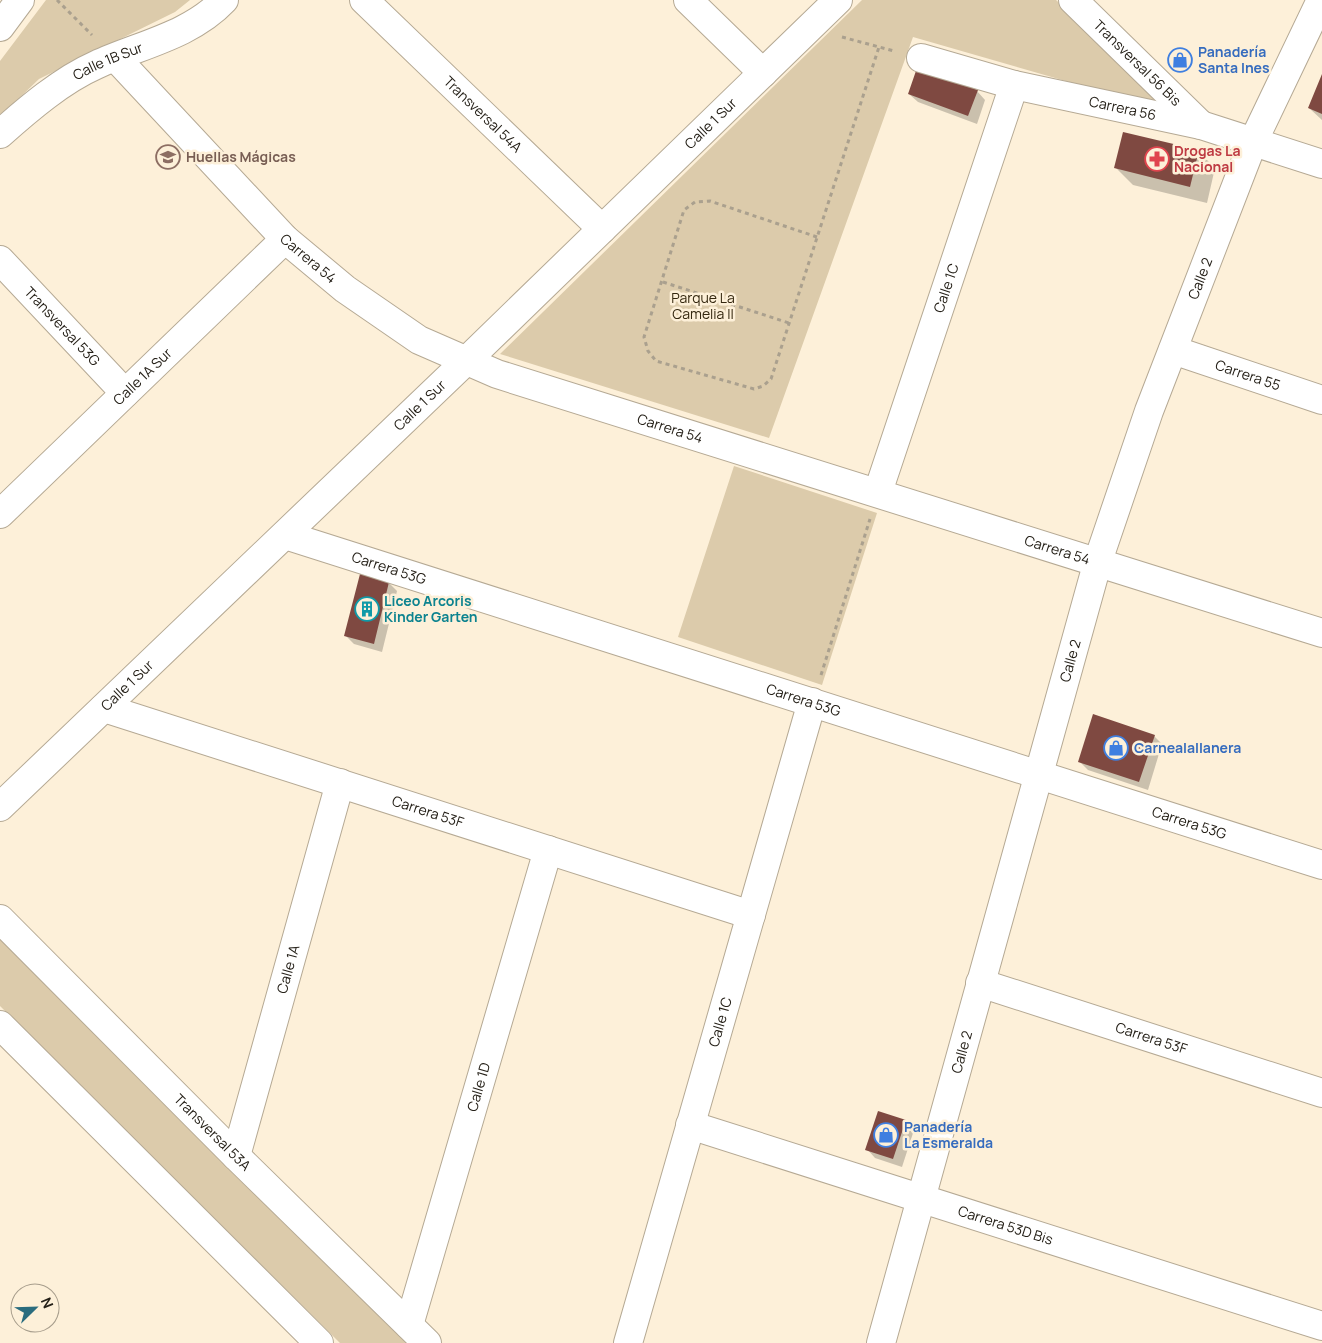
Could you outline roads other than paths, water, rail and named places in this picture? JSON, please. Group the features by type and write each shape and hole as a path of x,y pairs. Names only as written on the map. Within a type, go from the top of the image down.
{"street":[{"path":"0,27 20,0"},
{"name":"Calle 1B Sur","path":"0,134 16,119 68,80 96,65 193,25 216,9 224,0"},
{"name":"Transversal 54A","path":"364,0 602,229"},
{"path":"688,0 763,73"},
{"name":"Calle 1 Sur","path":"0,807 466,361 838,0"},
{"name":"Transversal 56 Bis","path":"1073,0 1201,125"},
{"name":"Calle 2","path":"881,1343 1098,561 1149,411 1253,142 1321,0"},
{"name":"Carrera 54","path":"116,58 285,239 344,289 419,340 497,374 1098,561 1322,633"},
{"name":"Carrera 56","path":"921,58 1014,85 1201,125 1322,164"},
{"name":"Calle 1C","path":"878,492 1014,85"},
{"name":"Calle 1A Sur","path":"0,514 285,239"},
{"name":"Transversal 53G","path":"0,260 125,393"},
{"name":"Carrera 55","path":"1173,350 1322,400"},
{"name":"Carrera 53G","path":"285,535 1322,865"},
{"name":"Calle 1C","path":"628,1343 812,702"},
{"name":"Carrera 53F","path":"104,708 751,915"},
{"name":"Calle 1A","path":"236,1156 340,783"},
{"name":"Calle 1D","path":"418,1334 548,850"},
{"name":"Transversal 53A","path":"0,919 236,1156 418,1334"},
{"name":"Carrera 53F","path":"980,983 1322,1093"},
{"path":"0,1025 320,1343"},
{"name":"Carrera 53D Bis","path":"690,1125 1322,1326"}],"place":[{"name":"Panadería Santa Ines","path":"1180,60"},
{"name":"Huellas Mágicas","path":"168,157"},
{"name":"Drogas La Nacional","path":"1157,159"},
{"name":"Liceo Arcoris Kinder Garten","path":"367,609"},
{"name":"Carnealallanera","path":"1116,748"},
{"name":"Panadería La Esmeralda","path":"886,1135"}],"park label":[{"name":"Parque La Camelia II","path":"703,306"}]}
